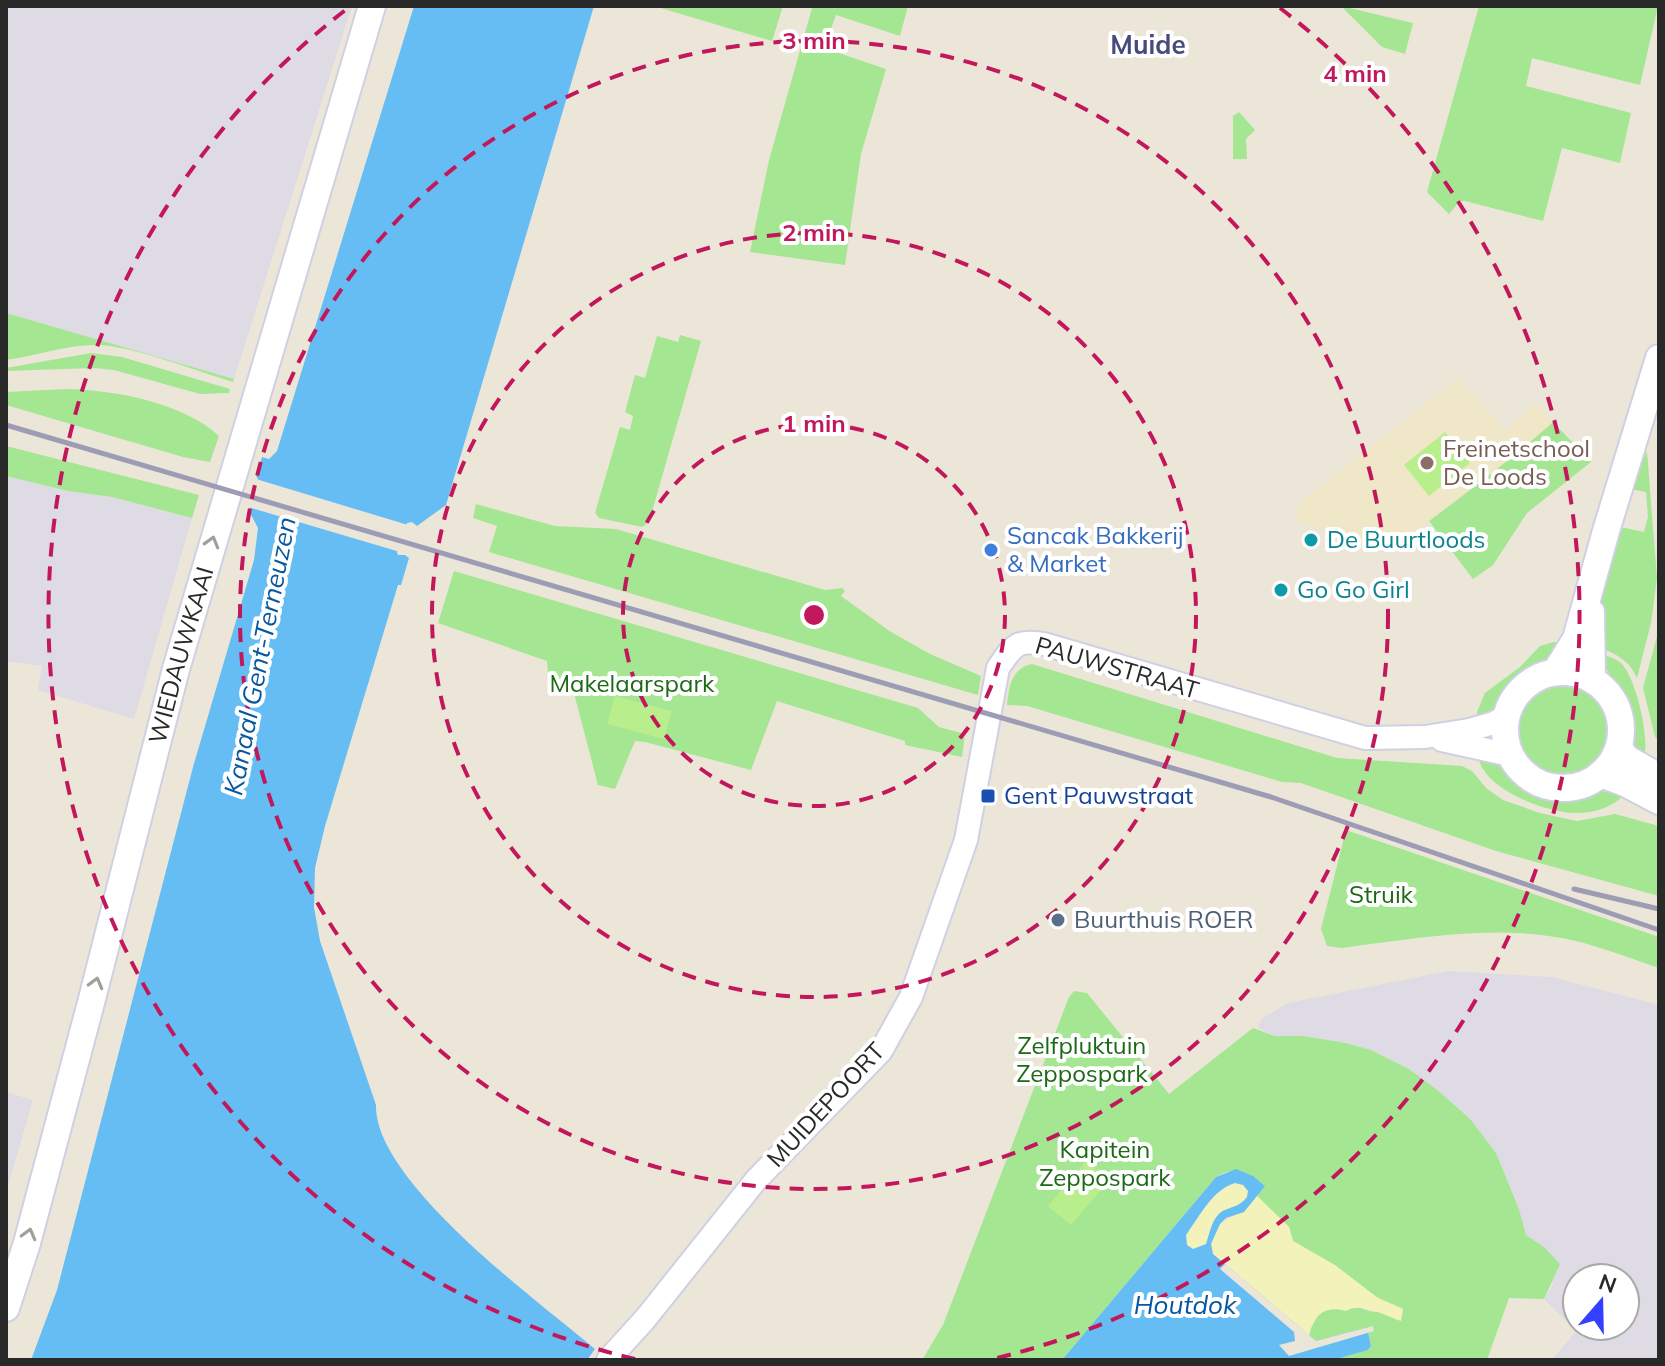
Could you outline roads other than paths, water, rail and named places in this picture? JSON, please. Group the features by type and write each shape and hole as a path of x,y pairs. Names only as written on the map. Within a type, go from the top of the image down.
{"main road":[{"name":"WIEDAUWKAAI","path":"6,1308 27,1243 176,669 372,6"},
{"path":"1556,671 1576,639 1659,358"},
{"path":"1590,595 1592,680"},
{"path":"1556,671 1592,680 1615,703 1620,719 1619,748 1611,764 1588,783 1572,788 1541,784 1527,776 1510,755 1505,733 1513,700 1525,687 1556,671"},
{"path":"1619,748 1626,758 1659,777"},
{"path":"1601,774 1659,801"}],"street":[{"name":"PAUWSTRAAT","path":"998,668 1014,646 1027,641 1365,738 1425,737"},
{"name":"MUIDEPOORT","path":"608,1360 646,1318 756,1180 881,1051 911,997 959,866 998,668"},
{"path":"1425,737 1476,729 1507,716"},
{"path":"1425,737 1510,755"}],"water":[{"name":"Kanaal Gent-Terneuzen","path":"414,6 594,6 446,505 417,526 407,523 397,552 409,558 401,585 398,585 325,826 315,868 314,907 320,941 376,1105 383,1135 402,1169 464,1238 595,1349 587,1360 31,1360 57,1290 193,767 254,560 258,528 249,511 258,479 256,476 262,457 269,459 277,451"},
{"name":"Houtdok","path":"1236,1169 1253,1176 1265,1186 1244,1212 1226,1218 1220,1224 1211,1244 1213,1254 1316,1341 1373,1326 1374,1331 1368,1332 1371,1346 1368,1350 1333,1360 1062,1360 1216,1177","holes":["1235,1183 1243,1185 1248,1191 1247,1197 1217,1216 1206,1244 1193,1249 1187,1245 1186,1235 1213,1197 1227,1186"]}],"railway":[{"path":"6,425 1271,797 1659,930"},
{"path":"1574,889 1659,909"}],"place":[{"name":"Freinetschool De Loods","path":"1427,463"},
{"name":"De Buurtloods","path":"1311,540"},
{"name":"Sancak Bakkerij & Market","path":"991,550"},
{"name":"Go Go Girl","path":"1281,590"},
{"name":"Gent Pauwstraat","path":"988,796"},
{"name":"Buurthuis ROER","path":"1058,920"}],"district":[{"name":"Muide","path":"1148,45"}],"park label":[{"name":"Makelaarspark","path":"632,684"},
{"name":"Struik","path":"1381,895"},
{"name":"Zelfpluktuin Zeppospark","path":"1082,1060"},
{"name":"Kapitein Zeppospark","path":"1105,1164"}]}
